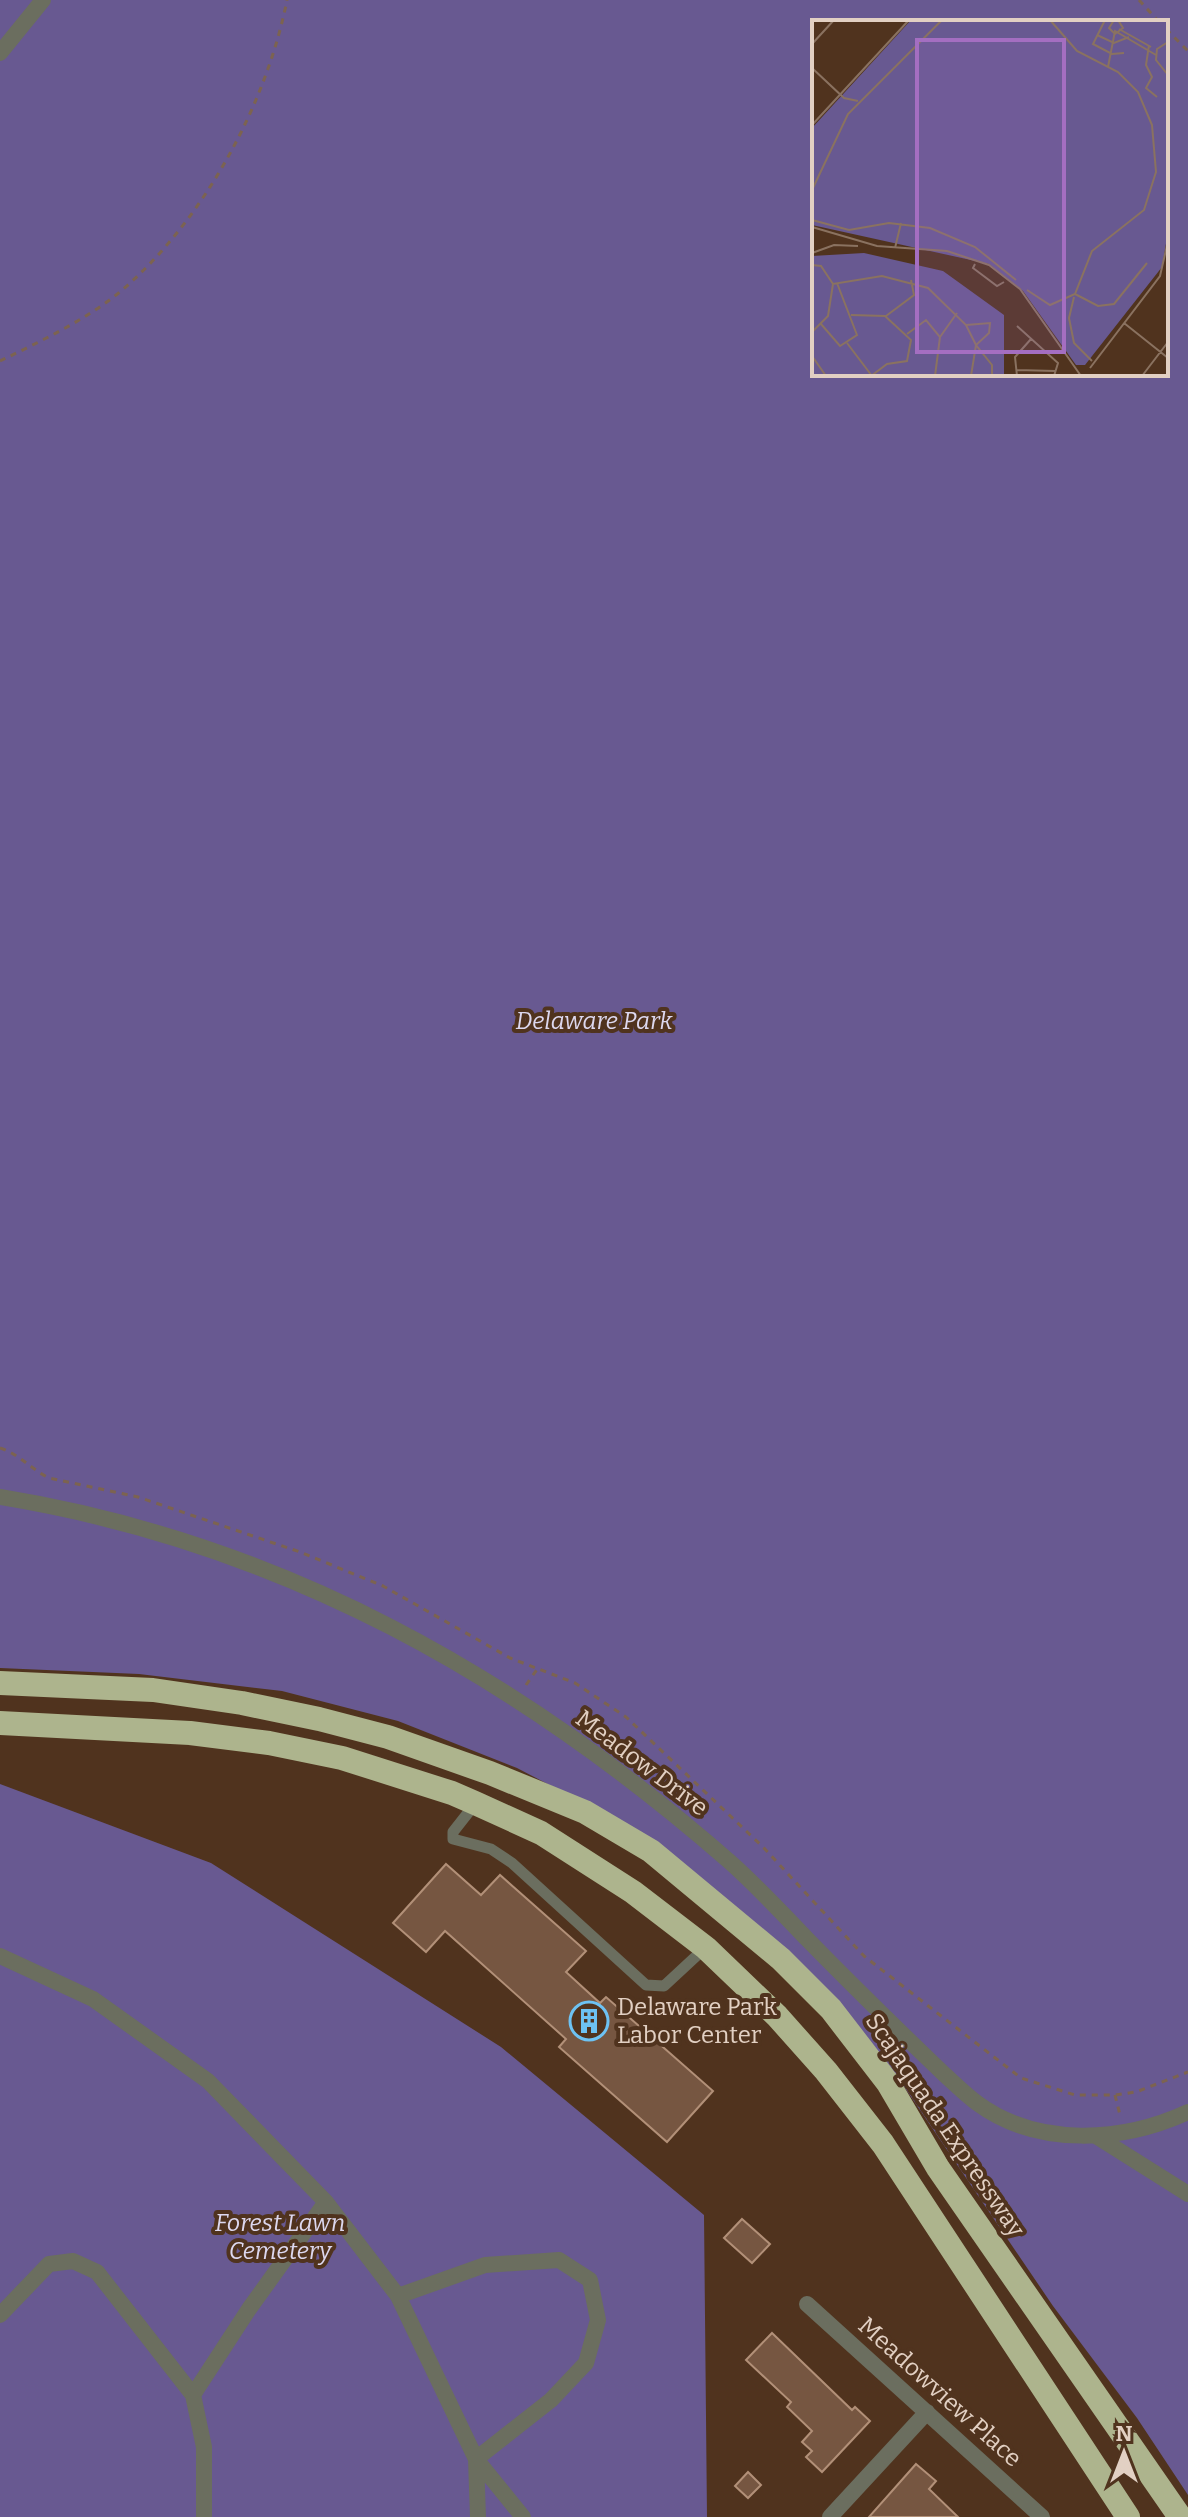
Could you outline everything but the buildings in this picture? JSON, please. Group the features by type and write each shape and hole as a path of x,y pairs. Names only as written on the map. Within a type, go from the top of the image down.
{"highway":[{"name":"Scajaquada Expressway","path":"0,1683 153,1690 242,1703 333,1722 388,1737 490,1773 585,1812 651,1851 781,1959 831,2009 888,2083 938,2168 1180,2517"},
{"path":"0,1723 190,1733 269,1743 342,1758 475,1803 554,1842 633,1892 706,1948 777,2016 826,2071 883,2144 1128,2517"}],"street":[{"path":"0,53 43,0"},
{"name":"Meadow Drive","path":"0,1497 111,1519 274,1572 364,1612 470,1669 674,1814 721,1855 945,2075 978,2104 1007,2120 1041,2131 1096,2136 1124,2133 1167,2122 1188,2112"},
{"path":"0,1956 93,1999 208,2081 326,2202 398,2296 476,2459 523,2517"},
{"path":"1096,2136 1188,2194"},
{"path":"193,2395 249,2309 326,2202"},
{"path":"398,2296 485,2265 559,2260 590,2280 598,2320 586,2363 551,2400 476,2459"},
{"path":"0,2315 49,2264 73,2261 97,2272 193,2395 204,2447 204,2517"},
{"name":"Meadowview Place","path":"807,2304 1042,2517"},
{"path":"830,2517 927,2412"},
{"path":"476,2459 478,2517"}],"lane":[{"path":"475,1803 453,1832 453,1839 491,1849 512,1863 646,1985 664,1986 706,1948"}],"path":[{"path":"0,361 68,326 119,292 167,247 206,192 243,128 269,69 287,0"},
{"path":"1139,0 1157,20"},
{"path":"1168,31 1188,51"}],"green space":[{"name":"Delaware Park","path":"0,0 1188,0 1188,2495 1137,2418 1053,2306 901,2082 859,2028 584,1803 517,1768 398,1721 282,1691 139,1674 0,1668"},
{"name":"Forest Lawn Cemetery","path":"0,1784 211,1863 501,2047 704,2215 707,2517 0,2517"}],"place":[{"name":"Delaware Park Labor Center","path":"589,2021"}]}
